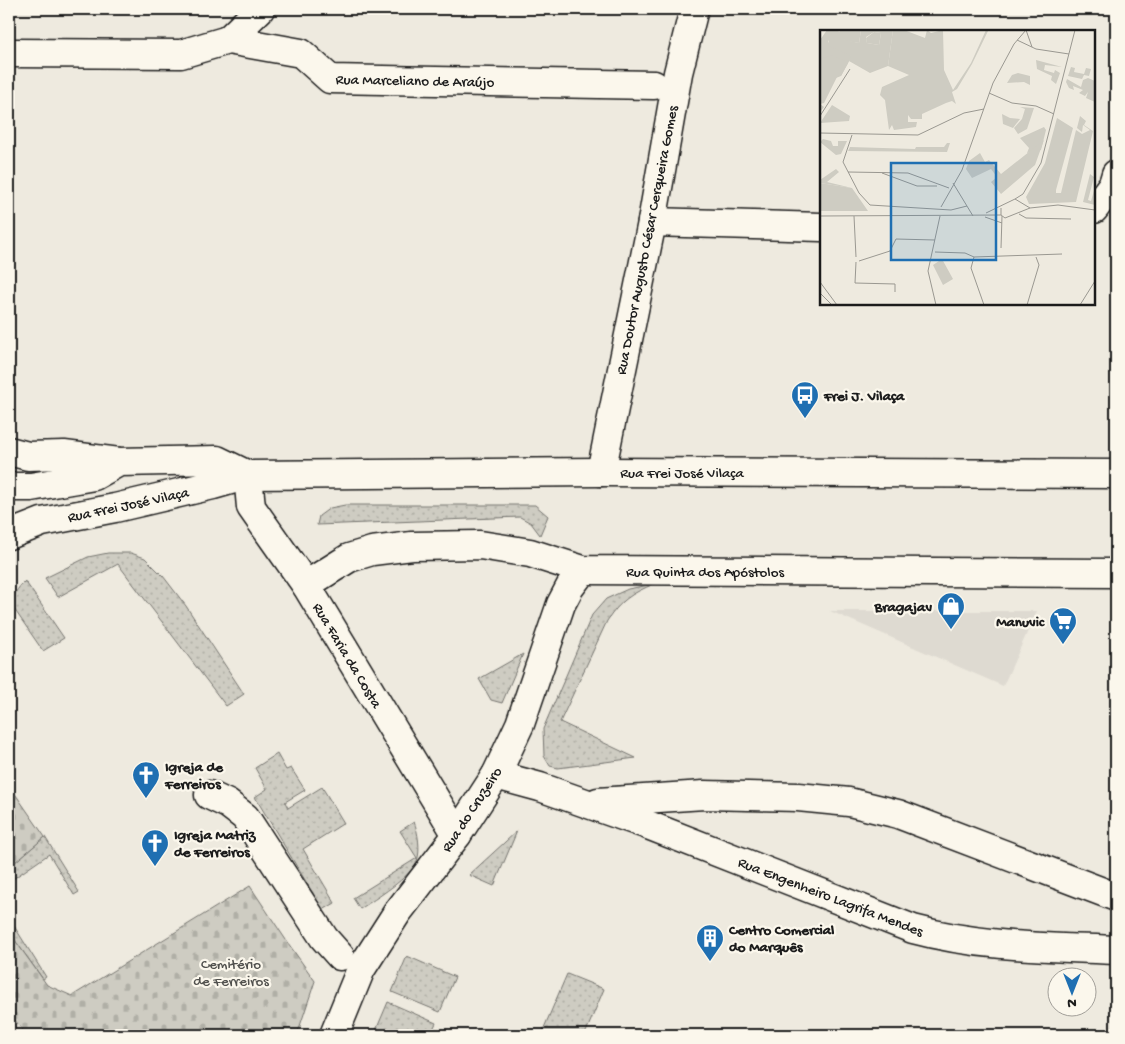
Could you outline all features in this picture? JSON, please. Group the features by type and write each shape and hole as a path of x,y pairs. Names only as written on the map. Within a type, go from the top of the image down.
{"street":[{"path":"228,40 260,9"},
{"name":"Rua Doutor Augusto César Cerqueira Gomes","path":"600,472 652,222 678,73 694,9"},
{"name":"Rua Marceliano de Araújo","path":"9,54 180,54 228,40 301,53 330,79 654,85"},
{"path":"1095,208 1114,184 1116,174"},
{"path":"652,222 820,227"},
{"path":"9,451 28,456 64,454 119,462"},
{"name":"Rua Frei José Vilaça","path":"9,487 31,487 94,476 119,462 217,460 248,475"},
{"name":"Rua Frei José Vilaça","path":"9,535 42,522 213,486 248,475 600,472 1116,474"},
{"name":"Rua Faria da Costa","path":"248,475 251,507 306,585 457,835"},
{"name":"Rua Quinta dos Apóstolos","path":"306,585 349,558 372,551 412,546 480,545 530,553 583,570 1116,573"},
{"name":"Rua do Cruzeiro","path":"334,1035 361,970 398,913 457,835 496,776 520,724 560,604 583,570"},
{"name":"Rua Engenheiro Lagrifa Mendes","path":"496,776 540,787 655,827 913,929 947,938 1002,945 1116,950"},
{"path":"209,795 228,804 245,817 324,938 340,956"},
{"name":"Rua Engenheiro Lagrifa Mendes","path":"584,803 704,795 798,796 849,802 898,814 1116,897"}],"shaded area":[{"name":"Bragajav","path":"830,611 1037,611 1003,686"},
{"path":"9,1013 23,1031 27,1035 9,1035"}],"green space":[{"path":"345,505 535,505 548,516 540,535 531,523 520,517 317,525 319,516 330,508"},
{"path":"108,553 131,553 145,558 163,576 186,606 244,694 226,706 118,564 58,597 45,578 88,557"},
{"path":"25,581 64,638 43,651 12,606 16,592"},
{"path":"654,584 627,598 607,621 560,722 636,758 558,768 550,766 544,756 543,729 592,615 606,599 628,589"},
{"path":"523,654 502,703 491,700 479,679"},
{"path":"277,754 286,770 291,768 305,790 285,802 288,808 322,787 344,823 303,849 335,903 323,910 255,797 267,789 255,768"},
{"path":"9,785 45,837 9,867"},
{"path":"414,822 419,847 417,861 408,874 360,909 353,898 417,858 400,831"},
{"path":"517,831 494,886 469,875"},
{"path":"45,837 79,892 74,895 49,854 10,881 9,887 9,867"},
{"name":"Cemitério de Ferreiros","path":"250,886 315,981 297,1035 27,1035 9,1013 9,932 47,985 72,996"},
{"path":"9,918 46,977 43,979 9,932"},
{"path":"407,956 455,977 440,1012 392,992"},
{"path":"567,974 604,989 586,1032 584,1035 541,1035"},
{"path":"388,1002 436,1023 430,1035 374,1035"}],"place":[{"name":"Frei J. Vilaça","path":"805,419"},
{"name":"Bragajav","path":"951,630"},
{"name":"Manuvic","path":"1063,645"},
{"name":"Igreja de Ferreiros","path":"146,799"},
{"name":"Igreja Matriz de Ferreiros","path":"155,867"},
{"name":"Centro Comercial do Marquês","path":"710,962"}]}
